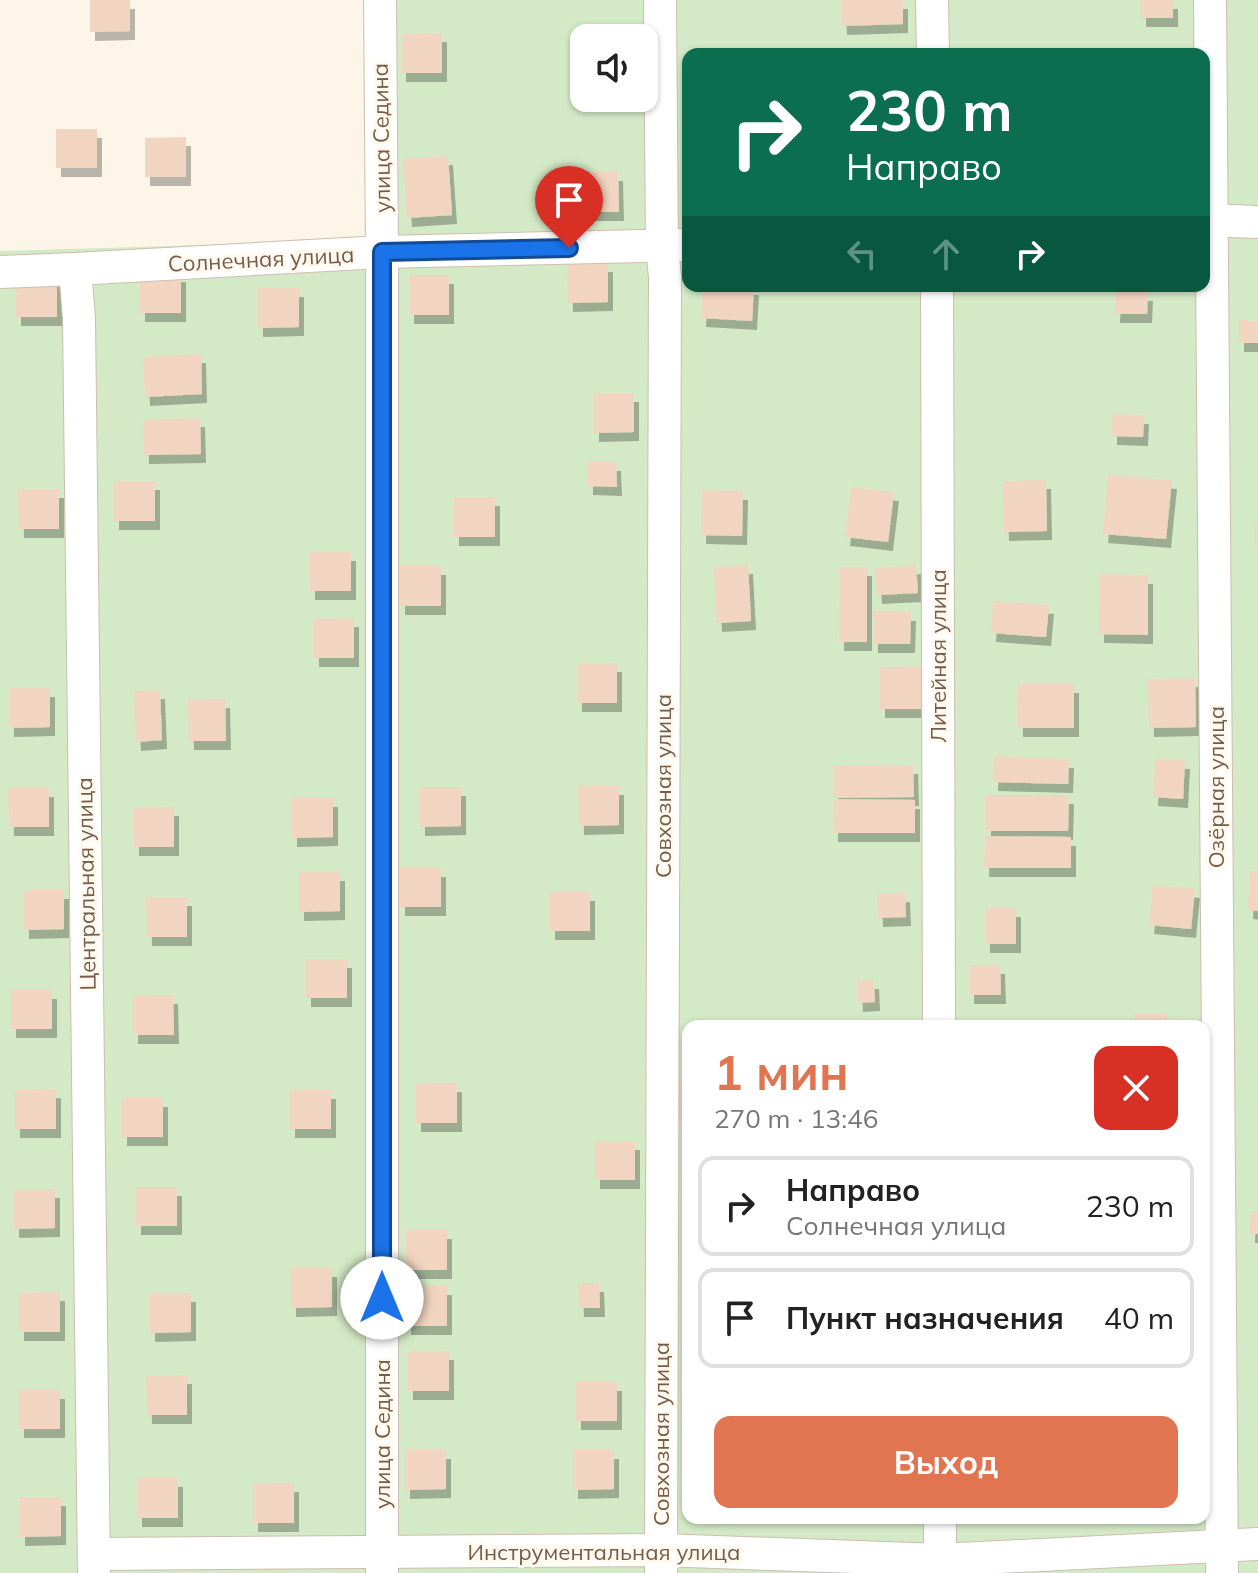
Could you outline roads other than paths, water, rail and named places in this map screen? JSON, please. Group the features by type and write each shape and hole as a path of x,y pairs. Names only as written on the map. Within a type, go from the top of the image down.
{"street":[{"name":"улица Седина","path":"380,0 382,1562"},
{"name":"Совхозная улица","path":"660,0 675,246 665,293 661,1562"},
{"path":"932,0 933,48"},
{"name":"Озёрная улица","path":"1210,0 1210,48"},
{"path":"1210,219 1258,222"},
{"name":"Солнечная улица","path":"75,269 382,252 675,246"},
{"path":"0,272 75,269"},
{"name":"Центральная улица","path":"75,269 79,319 94,1564"},
{"name":"Литейная улица","path":"937,292 939,1020"},
{"name":"Озёрная улица","path":"1209,292 1222,1559"},
{"path":"940,1524 940,1566"},
{"name":"Инструментальная улица","path":"94,1564 661,1562 940,1566 1222,1559 1258,1544"}]}
